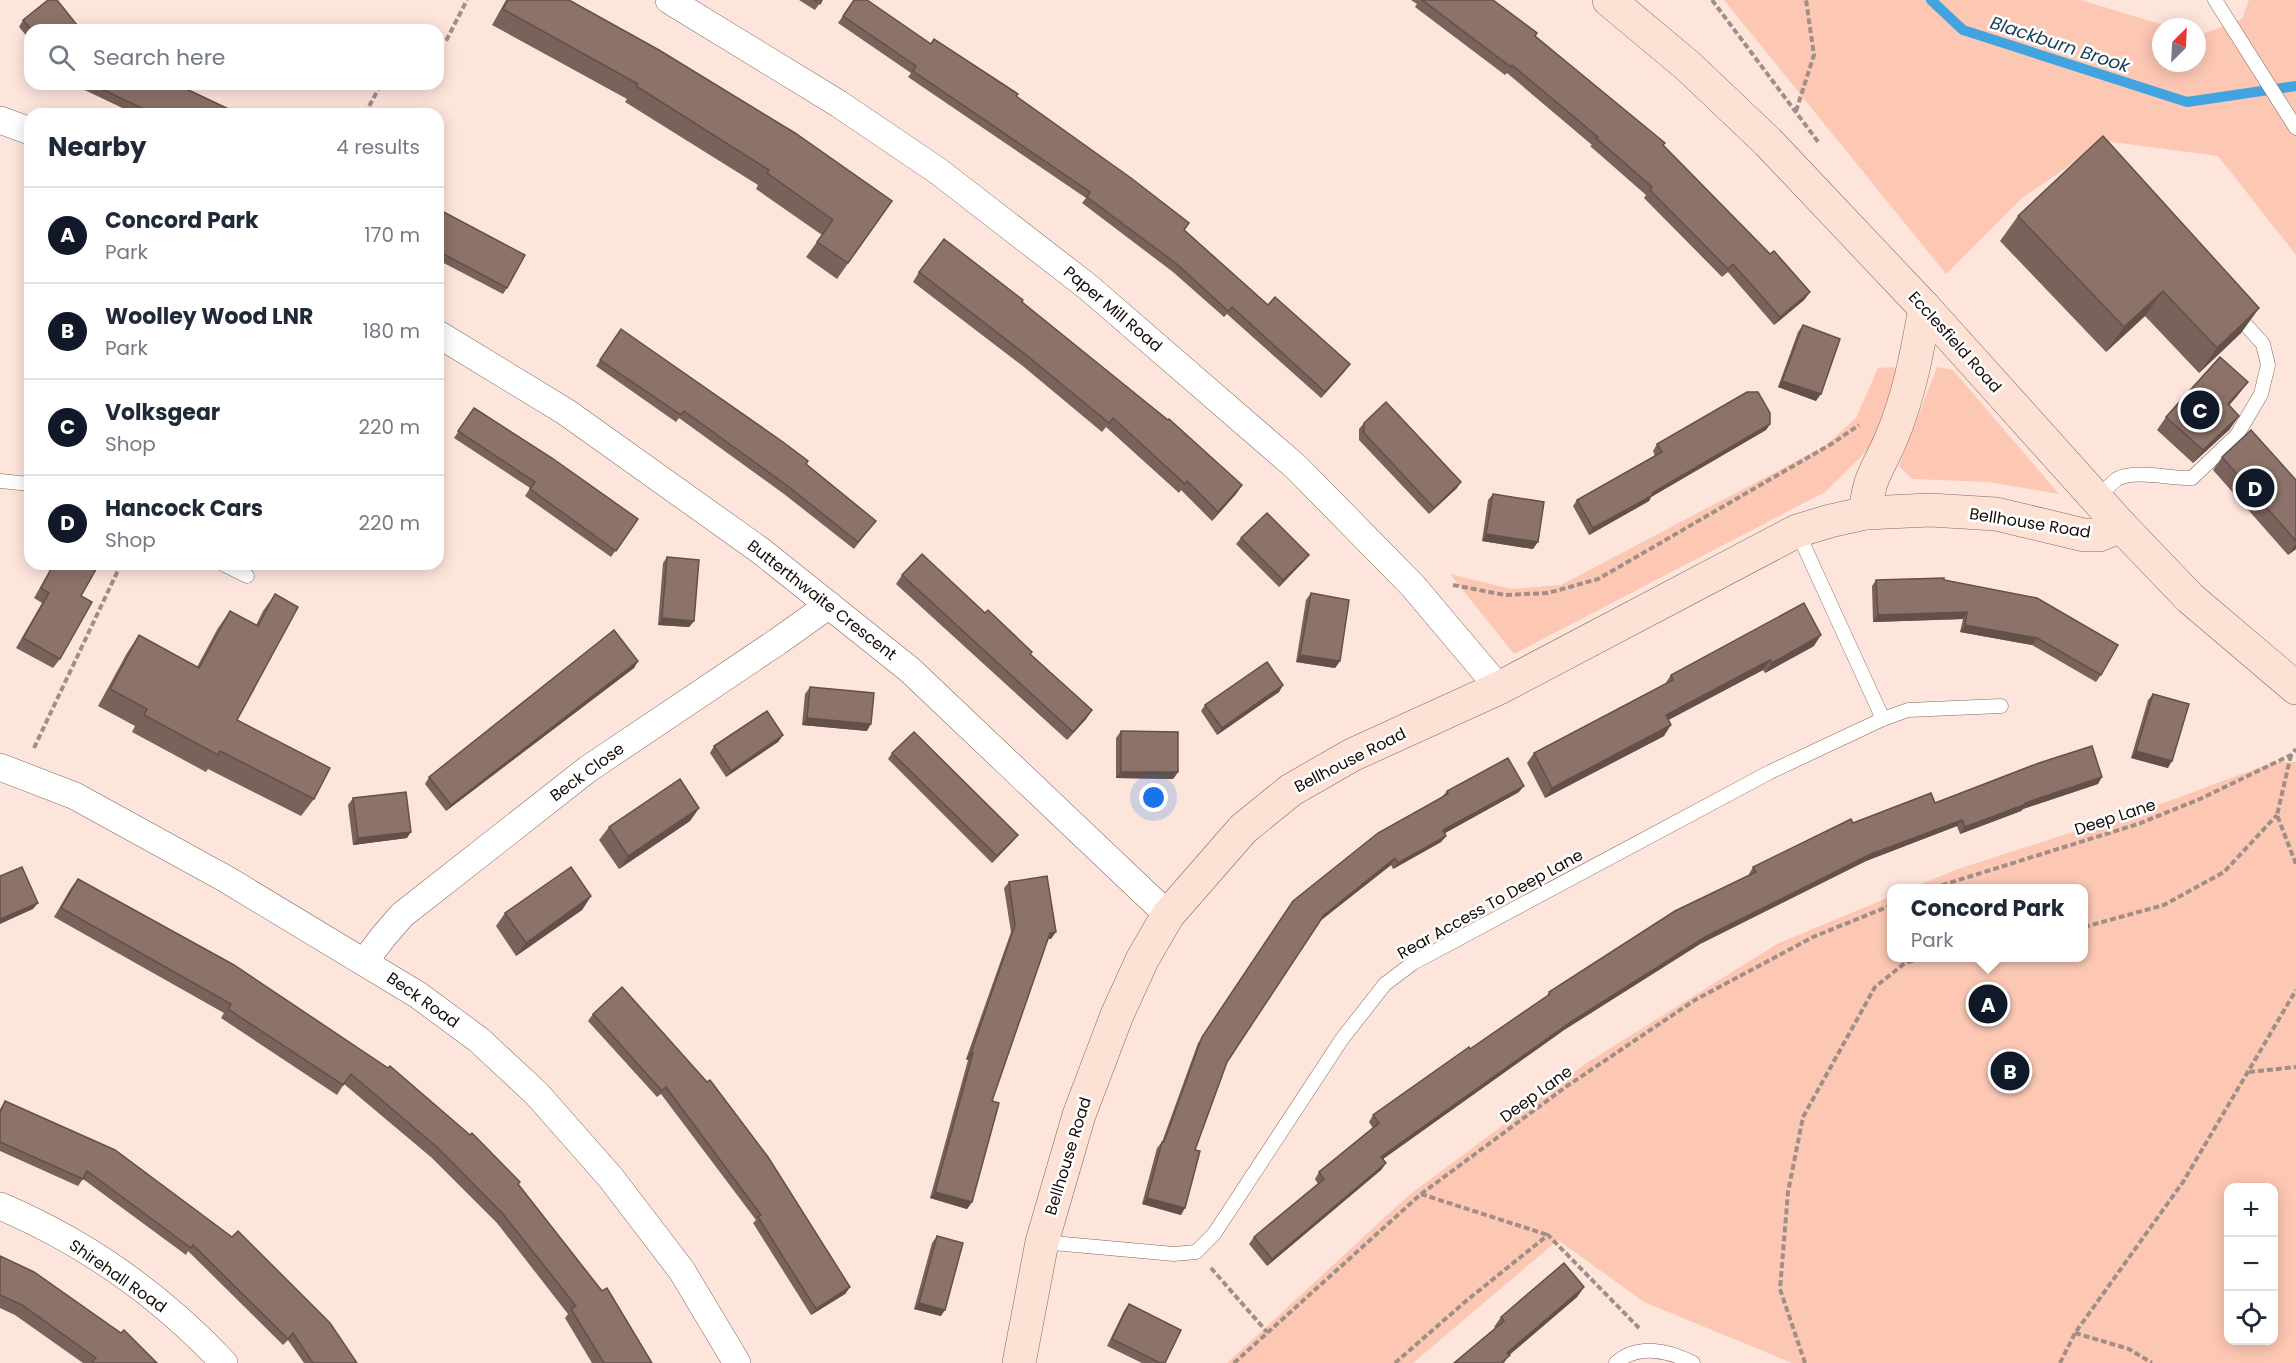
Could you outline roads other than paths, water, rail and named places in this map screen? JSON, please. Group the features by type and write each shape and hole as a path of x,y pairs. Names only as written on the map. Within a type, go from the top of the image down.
{"main road":[{"name":"Ecclesfield Road","path":"1609,0 1688,66 1768,142 1925,308 2121,526 2190,598 2296,688"},
{"path":"1866,513 1866,494 1872,476 1891,440 1912,380 1925,308"},
{"name":"Bellhouse Road","path":"1019,1363 1042,1242 1079,1115 1117,1015 1142,960 1168,915 1243,829 1291,790 1352,755 1499,688 1797,531 1866,513 1930,510 1996,514 2084,535 2099,535 2121,526"}],"street":[{"name":"Paper Mill Road","path":"669,0 839,104 938,171 1079,280 1296,467 1413,586 1499,688"},
{"path":"0,120 24,129"},
{"name":"Butterthwaite Crescent","path":"444,338 567,412 761,551 829,605 918,677 1168,915"},
{"name":"Beck Close","path":"365,961 402,915 588,769 829,605"},
{"name":"Beck Road","path":"11,770 75,796 226,879 365,961 418,995 478,1040 537,1094 611,1178 682,1271 737,1363"},
{"name":"Shirehall Road","path":"0,1206 82,1247 138,1285 193,1330 224,1363"}],"lane":[{"path":"2215,0 2296,128"},
{"path":"2097,499 2118,478 2144,474 2173,479 2192,478 2237,435 2261,394 2268,365 2263,344 2224,302"},
{"path":"0,481 24,483"},
{"path":"1797,531 1883,718"},
{"path":"235,570 247,576"},
{"name":"Rear Access To Deep Lane","path":"1042,1242 1174,1254 1196,1252 1214,1234 1342,1039 1384,984 1413,963 1770,772 1883,718 1908,710 2001,706"},
{"path":"1616,1363 1620,1359 1648,1350 1670,1352 1693,1363"}],"waterway":[{"name":"Blackburn Brook","path":"1931,0 1963,30 2187,102 2296,86"}],"place":[{"name":"Volksgear","path":"2200,410"},
{"name":"Hancock Cars","path":"2255,488"},
{"name":"Concord Park","path":"1988,1004"},
{"name":"Woolley Wood LNR","path":"2010,1071"}]}
